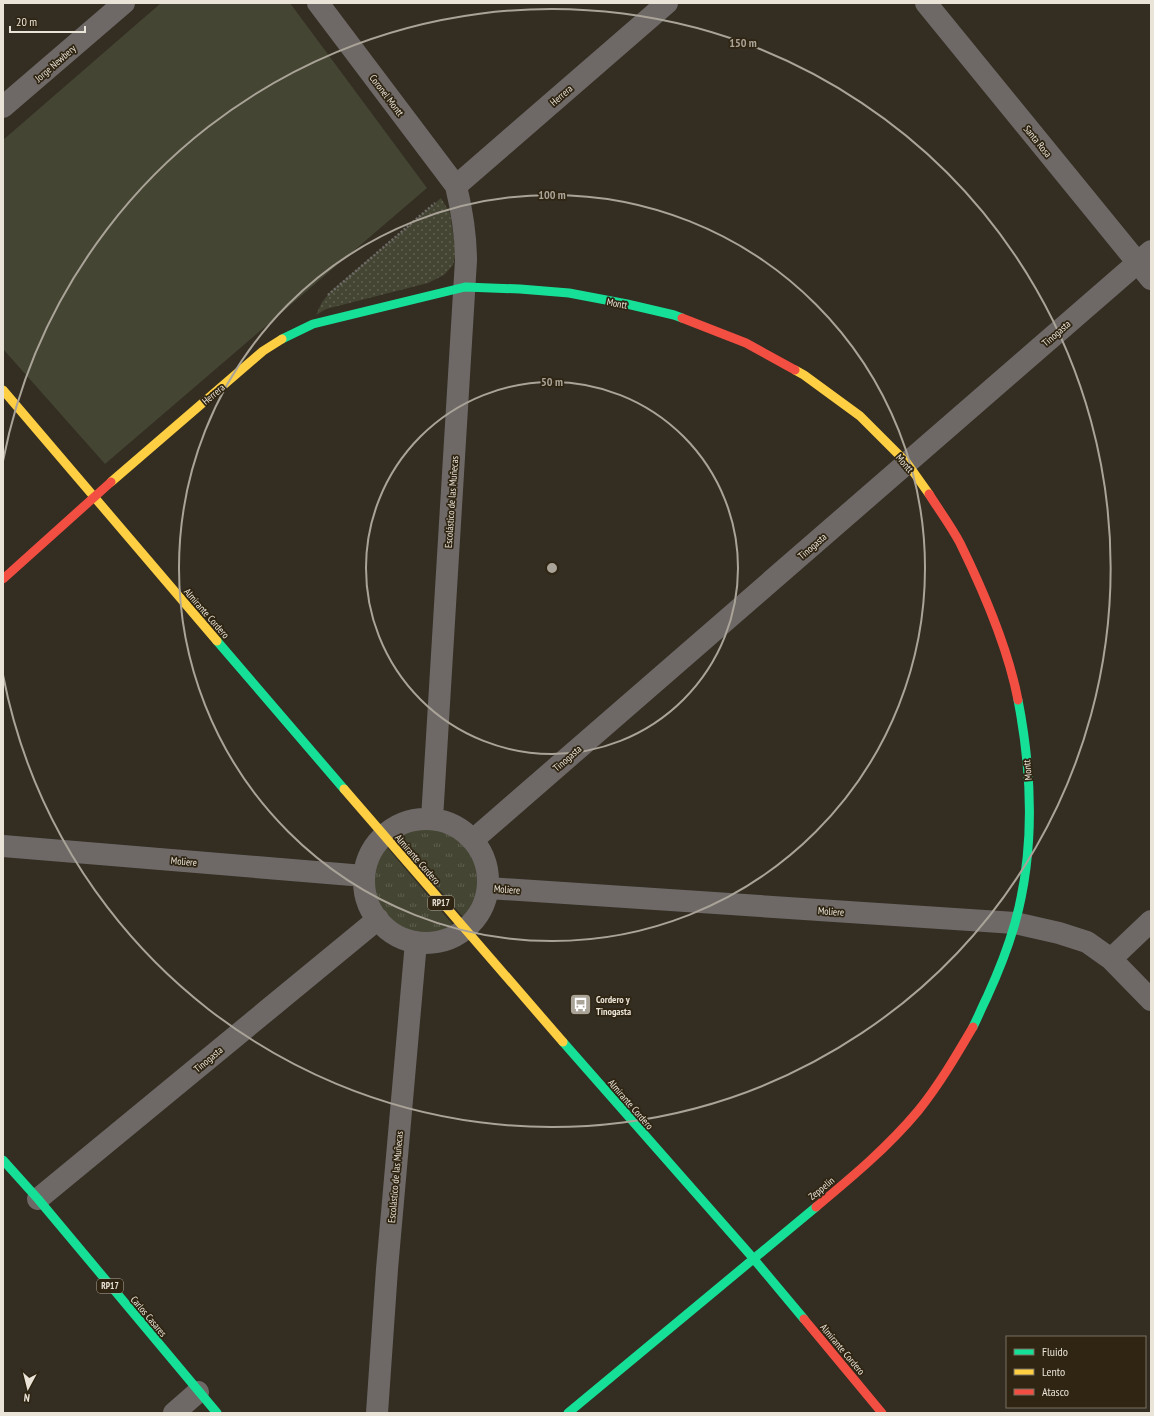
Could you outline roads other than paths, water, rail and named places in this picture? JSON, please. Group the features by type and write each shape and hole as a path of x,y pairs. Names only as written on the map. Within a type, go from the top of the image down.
{"street":[{"name":"Jorge Newbery","path":"3,107 124,3"},
{"name":"Coronel Montt","path":"318,3 456,186"},
{"name":"Herrera","path":"456,186 667,3"},
{"name":"Santa Rosa","path":"926,3 1147,264"},
{"name":"Escolástico de las Muñecas","path":"432,820 465,287 466,238 456,186"},
{"name":"Tinogasta","path":"473,840 907,463 1147,264"},
{"name":"Herrera","path":"3,579 93,497 263,351 286,336 312,324 465,287"},
{"name":"Montt","path":"465,287 569,293 627,304 674,316 746,343 804,375 860,416 907,463 929,494 959,542 995,624 1015,684 1024,730 1029,818 1023,885 1015,923"},
{"name":"Almirante Cordero","path":"3,390 464,929 753,1258 882,1413"},
{"path":"415,820 432,820 447,823 461,830 473,840 485,863 488,875 488,888 484,903 476,918 464,929 449,938 433,942 416,942 401,937 388,930 378,920 369,906 365,891 364,876 367,860 375,846 384,836 399,825 415,820"},
{"name":"Moliere","path":"3,846 364,876"},
{"name":"Moliere","path":"488,888 1015,923 1059,933 1087,942 1111,959"},
{"name":"Tinogasta","path":"38,1199 378,920"},
{"path":"1151,921 1111,959 1151,1000"},
{"name":"Zeppelin","path":"568,1413 839,1188 882,1150 918,1111 950,1066 974,1025 997,975 1015,923"},
{"name":"Escolástico de las Muñecas","path":"377,1413 387,1269 416,942"},
{"name":"Carlos Casares","path":"3,1160 38,1199 217,1413"},
{"path":"174,1413 198,1392"}],"place":[{"name":"Cordero y Tinogasta","path":"580,1005"}]}
